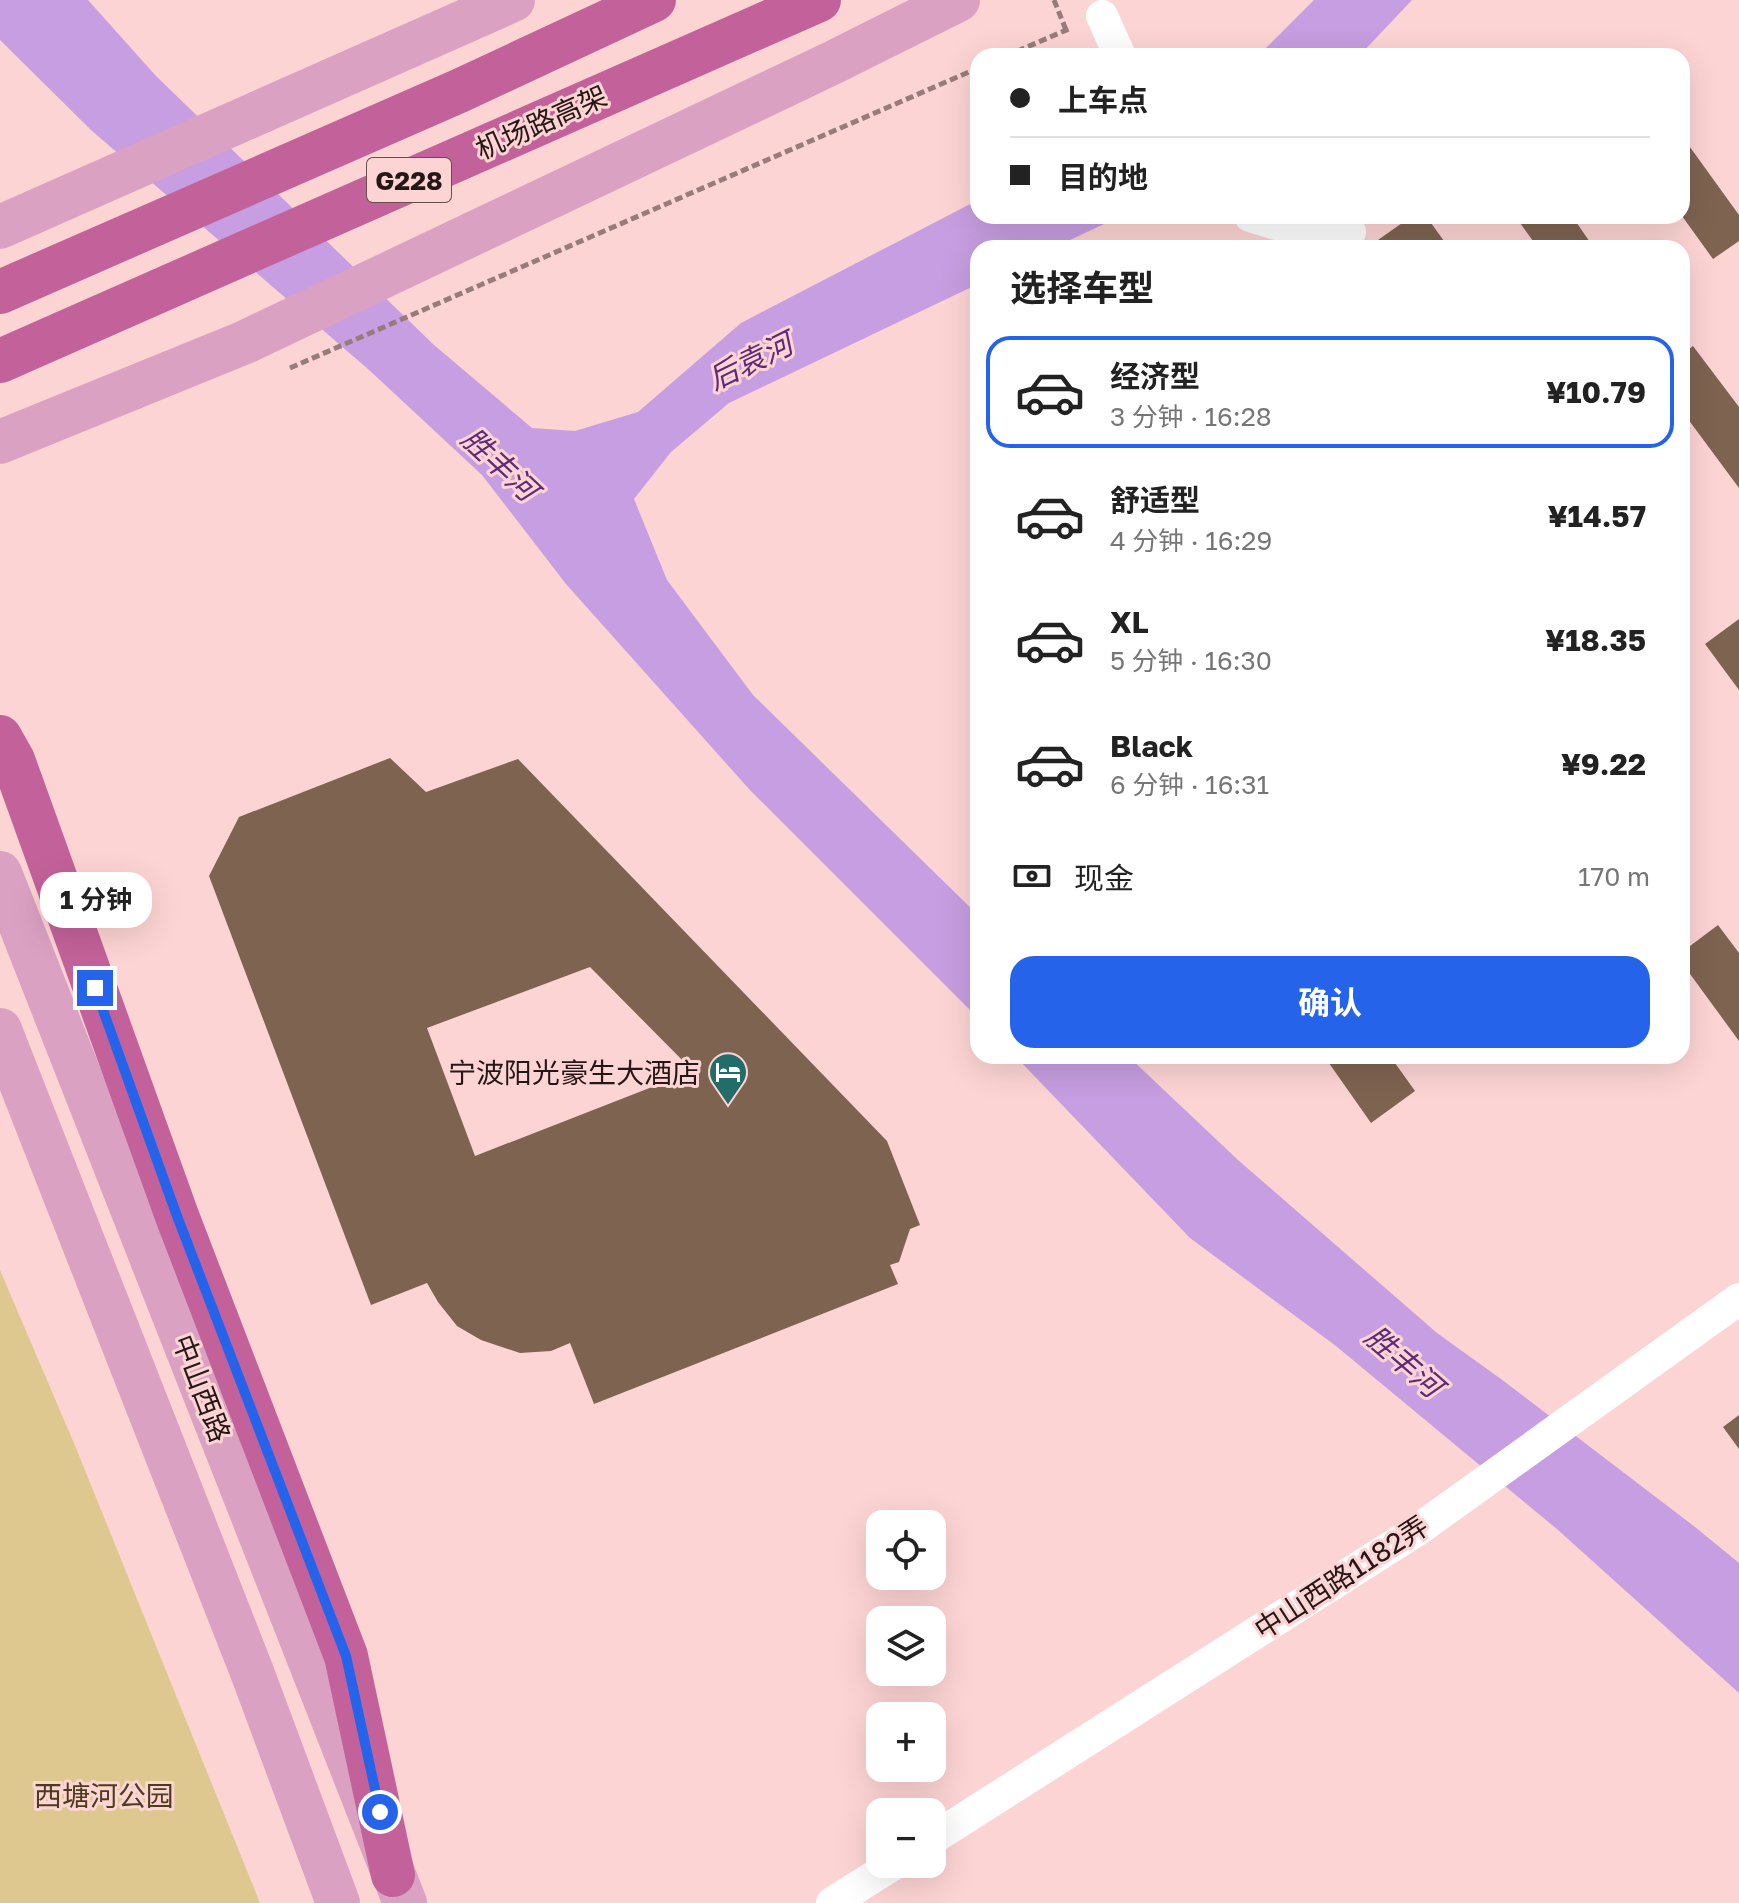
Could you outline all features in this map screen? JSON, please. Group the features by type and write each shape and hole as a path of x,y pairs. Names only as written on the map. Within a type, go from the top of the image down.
{"highway":[{"name":"G228","path":"0,292 459,91 654,0"},
{"name":"机场路高架","path":"0,361 819,0"},
{"path":"0,737 13,760 177,1216 346,1656 399,1889"}],"main road":[{"path":"0,227 513,0"},
{"path":"0,442 243,343 958,0"},
{"name":"中山西路","path":"0,873 399,1889"},
{"name":"中山西路","path":"0,1030 252,1672 338,1903"}],"street":[{"path":"1102,16 1116,48"},
{"path":"1276,224 1296,230 1350,232"},
{"name":"中山西路1182弄","path":"946,1830 1419,1529 1739,1299"},
{"path":"832,1903 872,1878"}],"path":[{"path":"1054,0 1066,30"},
{"path":"287,369 970,71"}],"green space":[{"name":"西塘河公园","path":"0,1270 76,1448 260,1903 0,1903"}],"water":[{"path":"0,0 88,0 156,76 434,345 532,428 575,431 638,412 741,323 970,204 970,224 1104,224 1070,240 970,240 970,288 729,403 671,452 634,499 667,580 753,695 970,907 970,1010 749,789 566,584 482,475 368,369 91,130 0,40"},
{"path":"1314,0 1412,0 1367,48 1266,48"},
{"name":"胜丰河","path":"1023,1064 1136,1064 1238,1160 1437,1333 1739,1563 1739,1693 1558,1530 1336,1346 1190,1238"}],"building":[{"path":"1690,147 1739,215 1739,241 1713,259 1688,224"},
{"path":"1401,224 1432,224 1443,240 1378,240"},
{"path":"1521,224 1578,224 1588,240 1532,240"},
{"path":"1693,346 1739,407 1739,488 1690,422 1690,348"},
{"path":"1739,619 1739,690 1705,644"},
{"name":"宁波阳光豪生大酒店","path":"390,758 426,792 518,759 887,1141 920,1225 910,1229 899,1262 890,1265 898,1284 594,1404 570,1343 551,1351 520,1353 481,1340 457,1326 427,1283 371,1305 209,876 239,817","holes":["590,967 693,1071 475,1156 427,1028"]},
{"path":"1718,925 1739,953 1739,1041 1690,974 1690,946"},
{"path":"1330,1064 1396,1064 1415,1091 1371,1123"},
{"path":"1739,1415 1739,1449 1723,1427"}],"place":[{"name":"宁波阳光豪生大酒店","path":"728,1106"}],"route":[{"path":"95,988 177,1216 346,1656 380,1812"}],"water label":[{"name":"后袁河","path":"750,361"}]}
